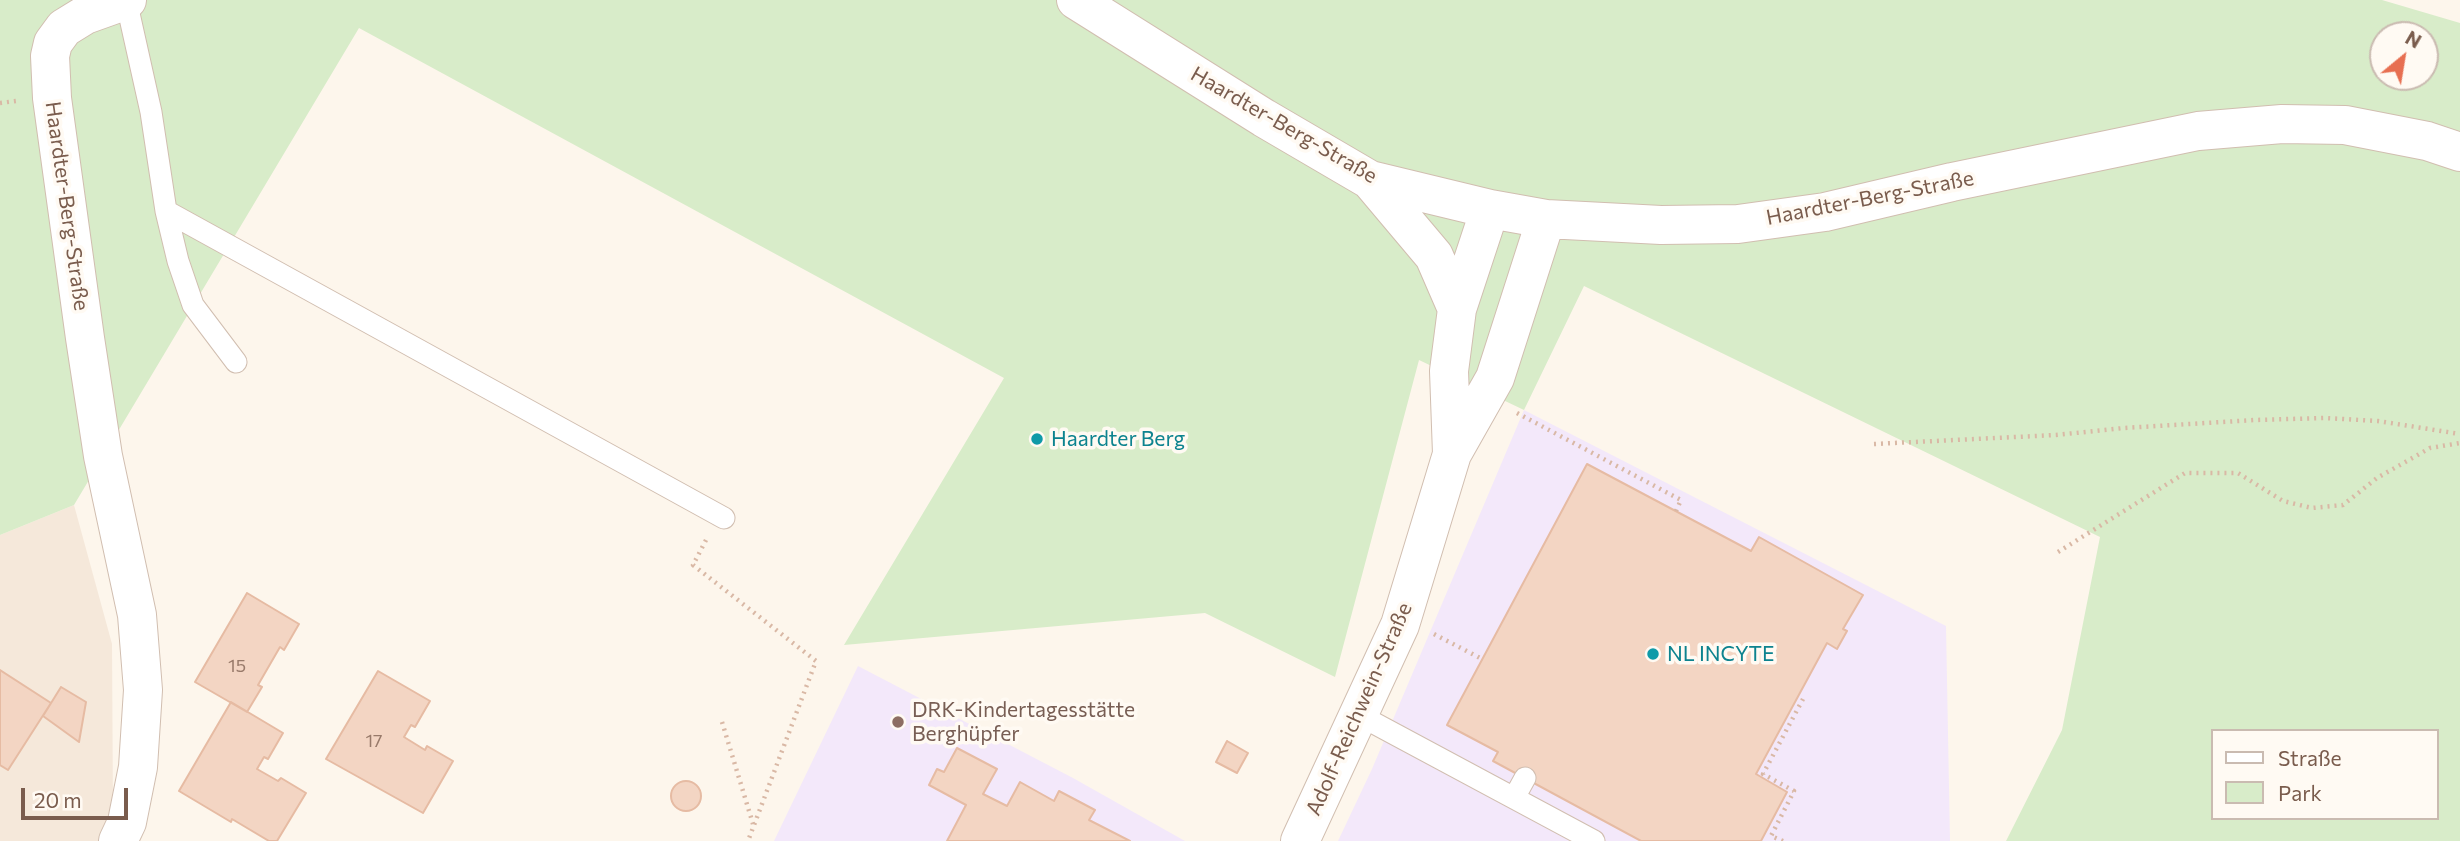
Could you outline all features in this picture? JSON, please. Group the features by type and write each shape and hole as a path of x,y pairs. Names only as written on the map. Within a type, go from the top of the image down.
{"street":[{"name":"Haardter-Berg-Straße","path":"118,841 127,822 138,767 143,690 137,615 103,456 52,98 50,56 53,43 64,28 85,15 126,0"},
{"name":"Haardter-Berg-Straße","path":"1076,0 1264,118 1370,180 1490,209 1546,219 1661,225 1738,224 1825,212 1952,182 2198,131 2282,124 2345,125 2427,141 2460,152"},
{"path":"1370,180 1434,257 1458,309"},
{"name":"Adolf-Reichwein-Straße","path":"1452,454 1449,371 1458,309 1490,209"},
{"name":"Adolf-Reichwein-Straße","path":"1300,841 1400,625 1452,454 1495,378 1546,219"}],"lane":[{"path":"126,0 151,112 166,211 178,261 193,305 236,362"},
{"path":"166,211 724,518"},
{"path":"1359,715 1594,841"},
{"path":"1514,798 1525,778"}],"path":[{"path":"1517,413 1681,500 1675,511"},
{"path":"1874,444 2314,418 2378,421 2460,434"},
{"path":"2058,552 2185,472 2238,473 2283,501 2312,508 2343,505 2377,478 2430,448 2460,443"},
{"path":"693,565 816,660 748,841"},
{"path":"1400,625 1420,627 1482,659"},
{"path":"1783,841 1771,836 1794,791 1763,774 1803,699"},
{"path":"723,722 754,825"}],"shaded area":[{"path":"1524,410 1946,626 1950,841 1338,841 1372,769"},
{"path":"74,505 112,644 113,812 99,841 0,841 0,535"},
{"name":"DRK-Kindertagesstätte Berghüpfer","path":"858,666 1073,778 1185,841 774,841"}],"green space":[{"path":"0,0 2382,0 2460,23 2460,841 2006,841 2062,730 2100,537 1584,286 1524,410 1419,360 1335,677 1205,613 844,645 1004,378 359,28 74,505 0,535"}],"building":[{"name":"NL INCYTE","path":"1587,464 1751,551 1759,537 1863,595 1843,629 1847,631 1837,649 1827,643 1756,774 1787,792 1761,841 1641,841 1493,761 1498,752 1447,725"},
{"path":"247,593 299,624 284,650 280,647 258,685 262,687 247,712 195,682"},
{"path":"0,670 51,703 8,770 0,765"},
{"path":"378,671 430,701 415,727 411,725 404,737 425,750 427,746 453,761 423,813 326,759"},
{"path":"61,687 86,702 79,742 43,716"},
{"path":"231,702 283,733 268,759 264,757 257,769 278,781 281,778 306,793 277,841 269,841 232,819 231,822 179,791"},
{"path":"1227,741 1248,753 1237,773 1216,762"},
{"path":"957,748 997,769 983,794 1007,806 1020,782 1054,801 1059,791 1095,810 1089,820 1130,841 947,841 966,805 929,785 937,769 944,772"},
{"path":"686,781 697,785 701,796 697,807 686,811 675,807 671,796 675,785"}],"place":[{"name":"Haardter Berg","path":"1037,439"},
{"name":"NL INCYTE","path":"1653,654"},
{"name":"DRK-Kindertagesstätte Berghüpfer","path":"898,722"}]}
